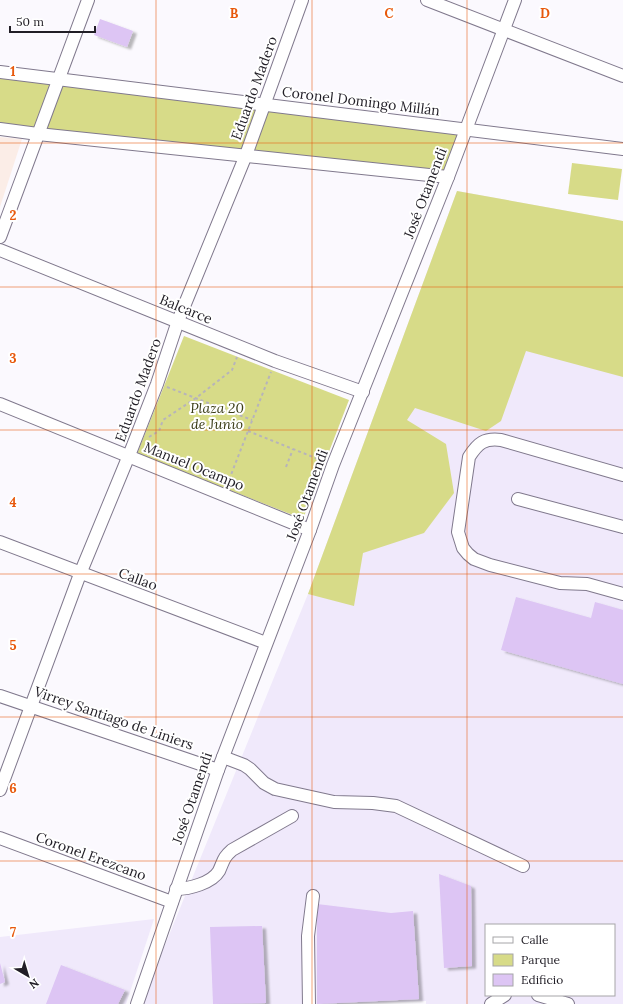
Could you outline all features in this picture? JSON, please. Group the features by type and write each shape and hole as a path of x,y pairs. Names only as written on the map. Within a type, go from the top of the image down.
{"street":[{"path":"0,237 88,0"},
{"name":"Eduardo Madero","path":"0,790 80,574 131,452 157,384 178,321 246,155 302,0"},
{"path":"427,0 623,76"},
{"name":"José Otamendi","path":"137,1004 218,770 310,530 333,465 448,177 515,0"},
{"name":"Coronel Domingo Millán","path":"0,72 623,149"},
{"path":"0,129 448,177"},
{"name":"Balcarce","path":"0,250 275,361 363,392"},
{"name":"Manuel Ocampo","path":"0,404 131,452 224,494 310,530"},
{"path":"623,475 501,440 492,439 483,442 475,447 469,457 458,532 468,554 490,565 560,583 587,584 623,594"},
{"path":"518,499 623,527"},
{"name":"Callao","path":"0,542 80,574 266,643"},
{"name":"Virrey Santiago de Liniers","path":"0,696 218,770"},
{"path":"223,757 244,765 264,783 275,789 334,802 387,804 400,808 523,866"},
{"path":"176,890 195,886 211,878 218,872 224,857 232,850 292,816"},
{"name":"Coronel Erezcano","path":"0,838 172,902"},
{"path":"309,1004 308,936 313,896"},
{"path":"491,1004 503,996"},
{"path":"541,996 568,1004"}],"path":[{"path":"131,452 159,431 163,420 196,398 232,370 241,347"},
{"path":"224,494 275,361"},
{"path":"157,384 252,420"},
{"path":"248,431 333,465"},
{"path":"286,467 293,449"}],"shaded area":[{"path":"0,137 22,139 0,207"},
{"path":"457,191 623,221 623,1004 426,1004 426,1001 333,1004 141,1004 308,594"},
{"path":"154,919 126,1004 0,1004 0,937"}],"green space":[{"path":"0,72 465,129 448,177 0,129"},
{"path":"572,163 622,169 618,200 568,194"},
{"path":"457,191 623,221 623,377 526,351 501,421 486,431 415,408 407,420 446,444 454,493 424,533 363,553 354,606 308,594"},
{"name":"Plaza 20 de Junio","path":"184,336 349,400 303,519 137,454"}],"building":[{"path":"100,19 133,31 127,47 94,35"},
{"path":"516,597 591,618 595,602 623,610 623,684 501,650"},
{"path":"439,874 471,886 472,966 444,968"},
{"path":"317,904 391,913 413,911 419,999 317,1004"},
{"path":"262,926 266,1003 213,1004 210,927"},
{"path":"0,963 5,982 0,984"},
{"path":"61,965 125,990 118,1004 46,1004"}]}
